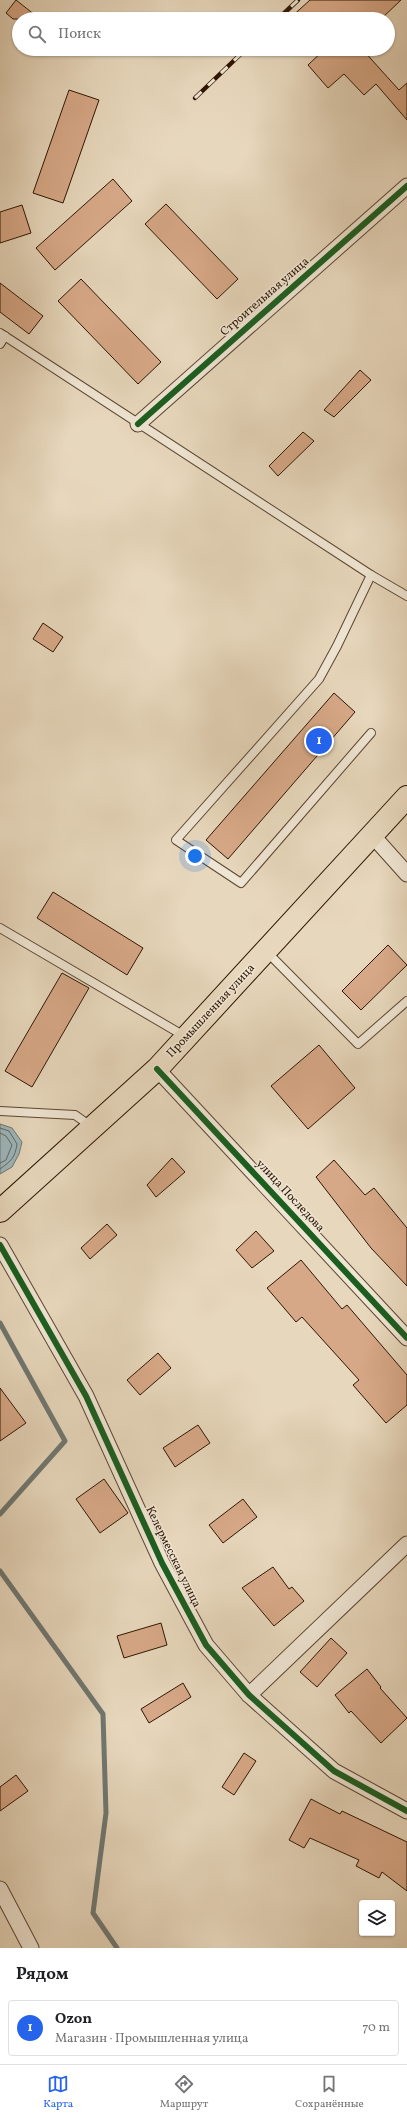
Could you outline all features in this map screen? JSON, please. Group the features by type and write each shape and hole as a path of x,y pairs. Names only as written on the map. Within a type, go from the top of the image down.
{"main road":[{"name":"Промышленная улица","path":"0,1211 158,1069 373,836 407,797"}],"street":[{"name":"Строительная улица","path":"138,424 407,186"},
{"path":"373,836 407,874"},
{"name":"улица Последова","path":"158,1069 407,1338"},
{"name":"Келермесская улица","path":"0,1245 86,1396 162,1563 206,1645 249,1695 334,1771 407,1811"},
{"path":"249,1695 407,1544"},
{"path":"0,1889 31,1948"}],"lane":[{"path":"0,344 3,335 138,424 407,596"},
{"path":"371,733 241,883 176,840 318,679 337,646 372,575"},
{"path":"0,928 187,1038"},
{"path":"266,951 358,1044 407,1001"},
{"path":"0,1111 75,1115 92,1128"}],"water":[{"path":"0,1124 12,1128 22,1142 19,1154 12,1167 0,1174"}],"building":[{"path":"16,0 31,12 12,12 12,18 6,13"},
{"path":"310,0 401,0 388,12 297,12"},
{"path":"318,56 368,56 399,90 407,83 407,120 376,84 364,95 344,74 328,88 308,65"},
{"path":"69,90 99,100 63,203 33,193"},
{"path":"113,179 132,201 55,270 36,248"},
{"path":"166,204 238,279 217,299 145,224"},
{"path":"22,205 31,233 0,243 0,212"},
{"path":"81,279 161,362 138,384 58,301"},
{"path":"0,283 43,316 29,334 0,312"},
{"path":"360,370 371,380 334,417 324,410"},
{"path":"303,432 314,441 278,476 269,466"},
{"path":"43,623 63,637 53,652 33,639"},
{"path":"334,693 355,712 228,859 206,840"},
{"path":"53,892 143,948 127,975 37,918"},
{"path":"388,945 407,965 361,1010 342,991"},
{"path":"62,973 89,988 32,1087 5,1071"},
{"path":"319,1045 355,1088 308,1129 271,1086"},
{"path":"172,1158 185,1172 156,1197 147,1185"},
{"path":"334,1160 365,1195 374,1188 407,1228 407,1286 371,1248 316,1177"},
{"path":"107,1224 117,1235 90,1259 81,1248"},
{"path":"256,1231 274,1251 252,1268 236,1250"},
{"path":"301,1260 342,1309 347,1305 407,1375 407,1405 386,1423 353,1385 359,1380 302,1317 296,1322 267,1288"},
{"path":"158,1353 171,1368 140,1395 127,1380"},
{"path":"0,1388 26,1423 0,1441"},
{"path":"198,1425 210,1443 175,1467 163,1448"},
{"path":"104,1479 128,1513 100,1533 76,1499"},
{"path":"243,1499 257,1517 223,1543 209,1525"},
{"path":"273,1567 289,1589 292,1587 304,1601 274,1626 242,1588"},
{"path":"161,1623 167,1645 124,1658 117,1636"},
{"path":"331,1638 347,1653 317,1687 300,1672"},
{"path":"367,1669 381,1687 380,1688 407,1718 381,1743 351,1711 349,1713 335,1695"},
{"path":"183,1683 191,1697 149,1723 141,1709"},
{"path":"244,1753 256,1761 234,1795 222,1787"},
{"path":"16,1775 28,1791 0,1811 0,1787"},
{"path":"311,1799 340,1814 342,1811 407,1842 407,1891 382,1872 379,1878 356,1866 359,1860 310,1838 304,1848 289,1840"}],"waterway":[{"path":"0,1323 65,1441 0,1514"},
{"path":"0,1571 103,1714 106,1813 93,1913 117,1948"}],"railway":[{"path":"285,12 298,0"},
{"path":"195,98 239,56"}],"cycle path":[{"path":"138,424 407,186"},
{"path":"157,1069 407,1338"},
{"path":"0,1245 86,1396 162,1563 206,1645 249,1695 334,1771 407,1811"}],"place":[{"name":"Ozon","path":"319,741"}]}
